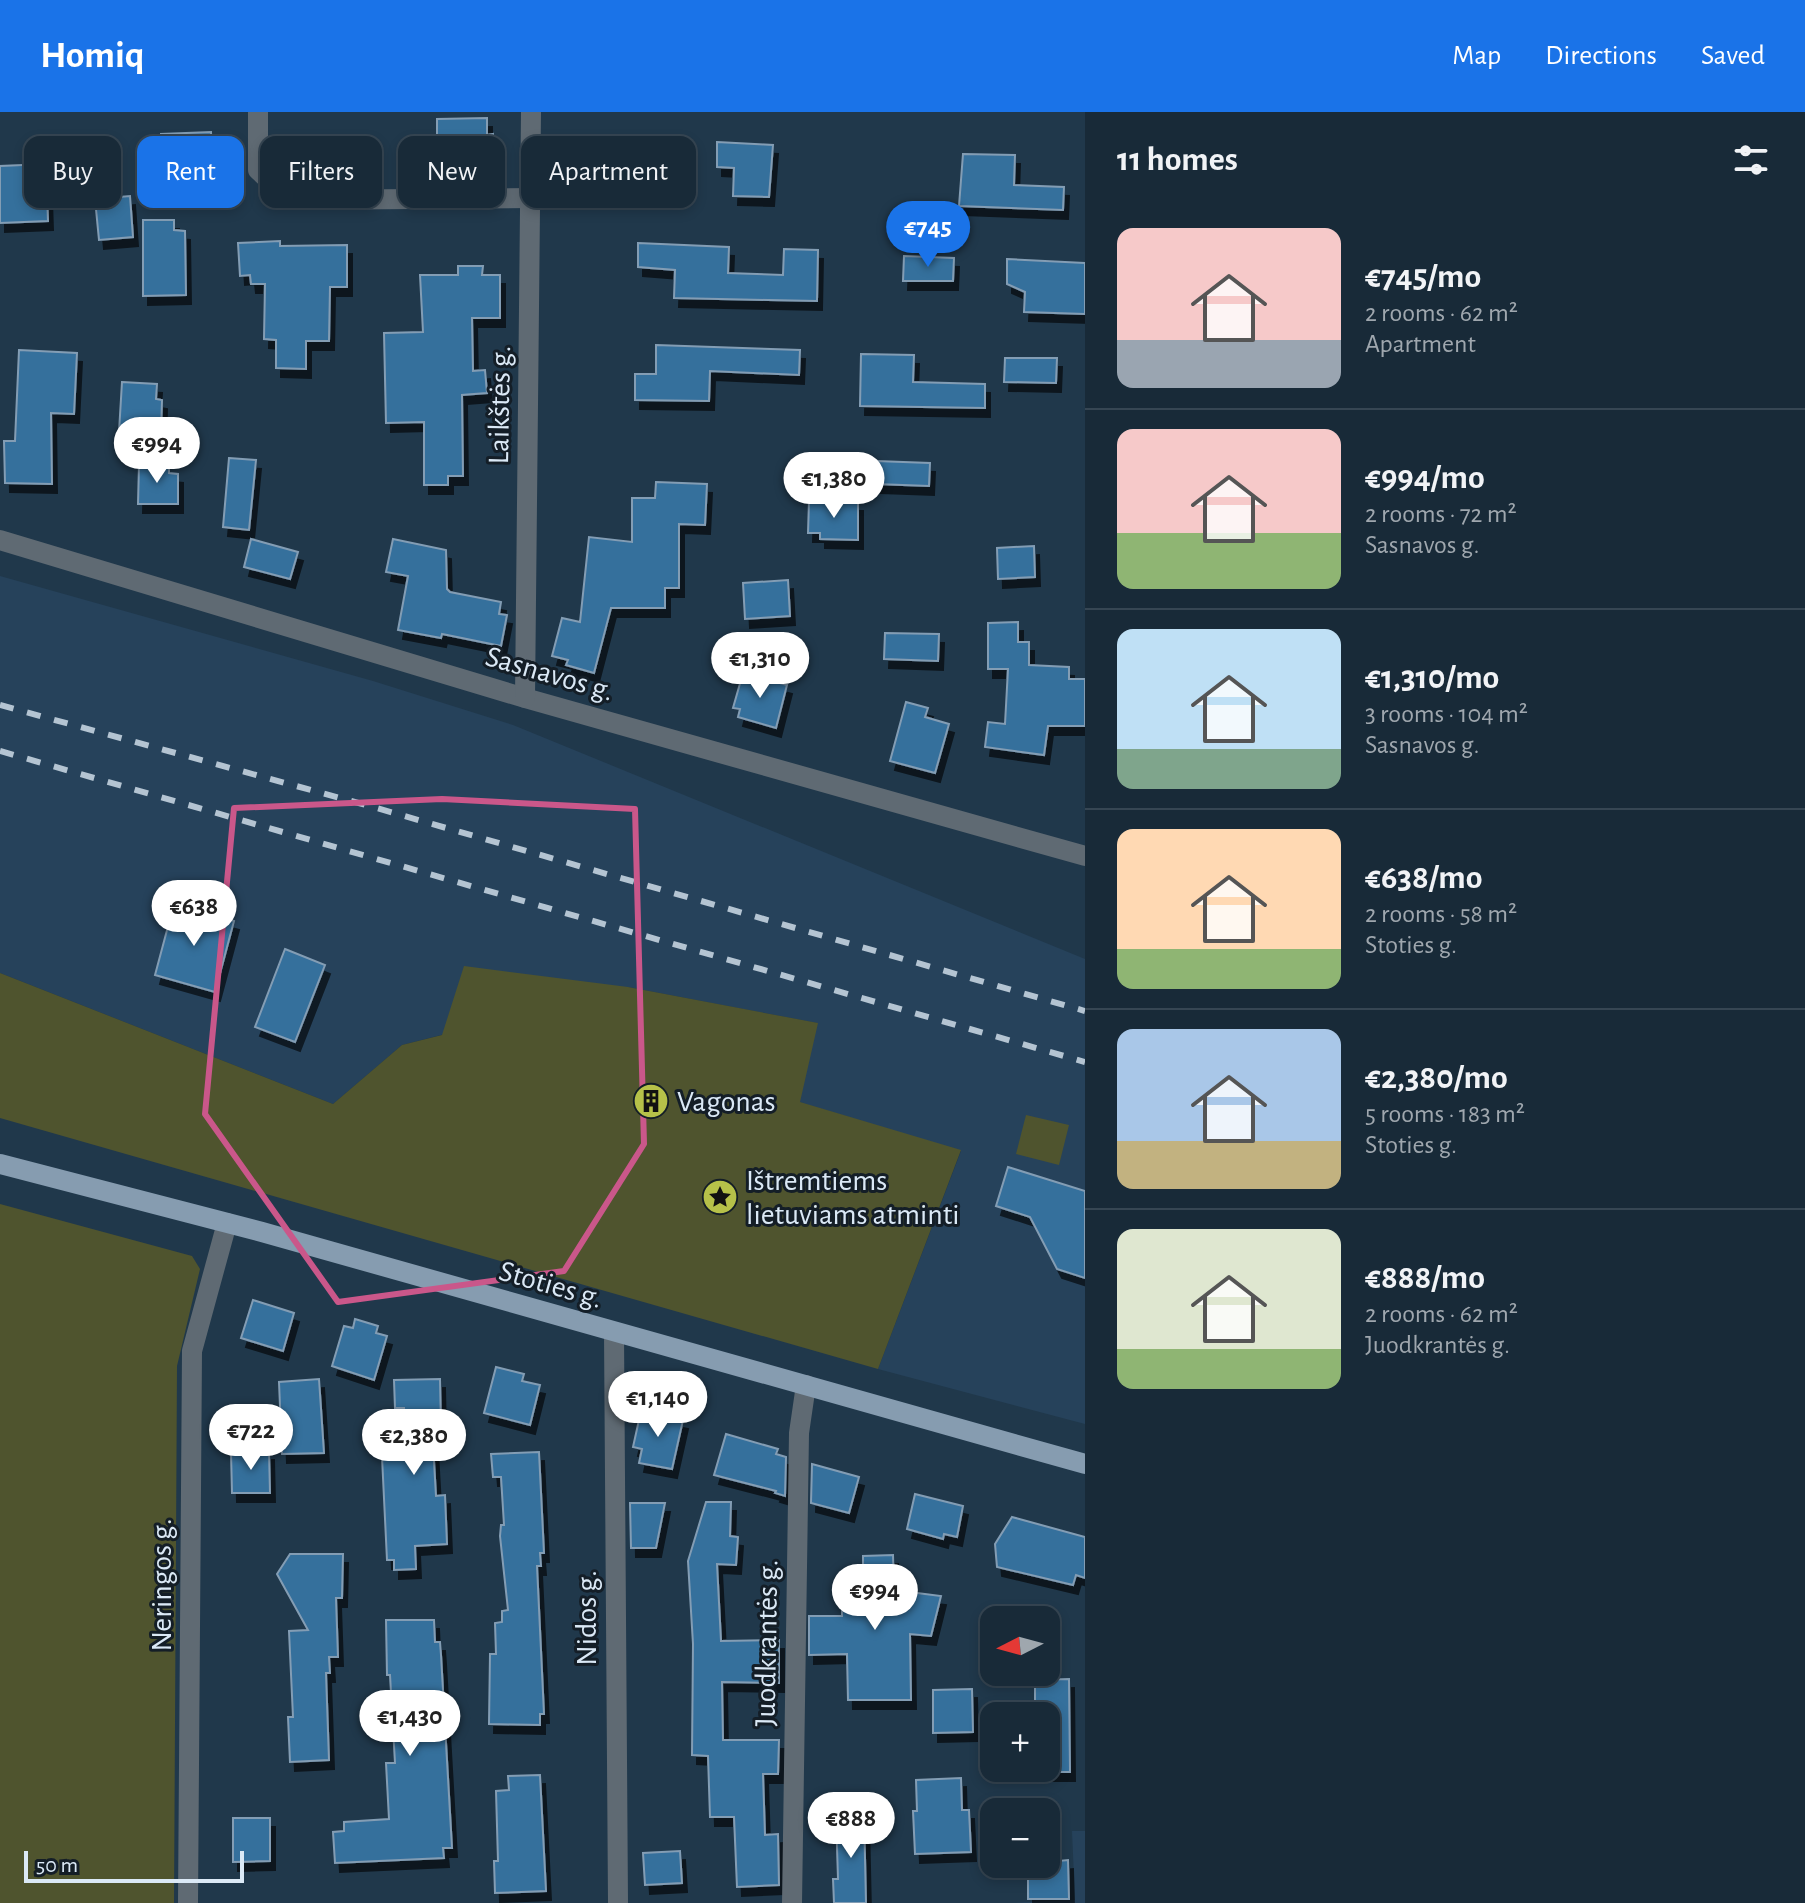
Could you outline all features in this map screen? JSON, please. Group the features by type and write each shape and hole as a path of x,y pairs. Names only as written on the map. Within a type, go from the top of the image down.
{"main road":[{"name":"Stoties g.","path":"0,1164 227,1223 1085,1464"}],"street":[{"path":"258,112 258,170 290,200 521,198"},
{"name":"Laikštės g.","path":"531,112 531,136"},
{"name":"Laikštės g.","path":"525,698 531,208"},
{"name":"Sasnavos g.","path":"0,540 525,698 1085,856"},
{"name":"Neringos g.","path":"188,1903 192,1351 227,1223"},
{"name":"Nidos g.","path":"614,1333 618,1903"},
{"name":"Juodkrantės g.","path":"792,1903 799,1433 806,1385"}],"highlighted area":[{"path":"442,799 635,809 644,1144 564,1271 338,1302 205,1114 234,808"}],"shaded area":[{"path":"0,576 373,681 513,725 1085,959 1085,1424 878,1369 961,1151 799,1102 817,1023 628,987 402,1045 333,1104 0,973"},
{"path":"1072,1831 1085,1831 1085,1903 1012,1903 1075,1900"}],"green space":[{"path":"464,966 628,987 818,1023 800,1102 961,1150 878,1369 0,1118 0,973 333,1104 402,1045 442,1035"},
{"path":"1026,1115 1069,1125 1059,1165 1016,1154"},
{"path":"0,1204 192,1256 200,1269 177,1366 174,1903 0,1903"}],"building":[{"path":"487,118 487,135 493,136 437,136 437,119"},
{"path":"211,132 211,136 161,136"},
{"path":"717,142 773,145 769,197 733,196 734,168 717,167"},
{"path":"963,154 1015,155 1014,185 1064,187 1063,210 959,206"},
{"path":"24,165 24,208 48,208 48,221 0,223 0,166"},
{"path":"130,196 133,237 99,240 96,208 121,208 121,197"},
{"path":"143,220 174,220 174,230 185,231 186,295 143,296"},
{"path":"280,241 280,246 347,245 347,287 330,287 329,341 306,341 306,369 276,368 276,340 264,339 265,284 251,284 250,275 240,276 238,243"},
{"path":"638,243 729,247 728,273 783,275 784,249 818,250 817,301 674,298 675,270 638,267"},
{"path":"904,256 954,258 953,281 903,281"},
{"path":"1007,259 1085,263 1085,314 1024,312 1025,292 1007,284"},
{"path":"458,266 483,266 482,275 500,275 500,318 472,318 473,371 485,370 487,393 462,395 463,476 448,476 448,485 424,485 424,422 386,423 384,333 423,332 420,275 458,275"},
{"path":"656,345 800,350 799,375 710,371 709,401 635,400 635,374 656,374"},
{"path":"19,350 77,353 74,414 51,413 52,484 5,483 4,441 15,441"},
{"path":"861,354 914,355 913,382 985,384 985,408 860,406"},
{"path":"1005,358 1057,358 1056,383 1004,382"},
{"path":"122,382 157,384 156,399 162,400 161,434 119,432"},
{"path":"229,458 256,460 249,530 223,527"},
{"path":"876,461 930,463 929,486 876,484"},
{"path":"139,465 169,465 169,473 178,474 178,504 138,504"},
{"path":"656,482 707,484 705,525 679,524 679,588 665,588 665,608 611,608 594,673 566,665 568,660 552,656 562,618 580,622 589,537 632,542 632,498 655,498"},
{"path":"809,501 858,502 858,540 820,539 820,533 808,533"},
{"path":"251,539 298,552 290,579 244,567"},
{"path":"393,539 446,550 447,589 450,592 501,602 499,614 507,615 501,646 442,634 441,638 398,630 408,576 386,572"},
{"path":"1034,546 1035,577 998,579 997,548"},
{"path":"788,580 790,616 745,619 743,583"},
{"path":"1018,622 1018,642 1029,642 1029,665 1069,667 1069,679 1085,679 1085,726 1048,726 1044,755 985,747 988,722 1005,724 1008,669 988,669 988,623"},
{"path":"885,633 939,634 938,661 884,659"},
{"path":"743,673 787,685 776,728 738,717 740,709 733,708"},
{"path":"906,702 928,708 925,717 949,724 935,773 890,761"},
{"path":"174,904 234,921 215,992 155,975"},
{"path":"285,949 325,965 295,1042 255,1027"},
{"path":"1008,1167 1085,1191 1085,1278 1057,1269 1030,1217 996,1206"},
{"path":"253,1300 294,1313 283,1351 241,1338"},
{"path":"355,1319 378,1326 376,1333 387,1336 374,1380 332,1366 344,1326 353,1328"},
{"path":"496,1367 524,1374 522,1381 540,1385 530,1425 484,1413"},
{"path":"319,1379 324,1453 282,1454 279,1382"},
{"path":"440,1379 441,1426 432,1426 436,1496 445,1495 447,1544 415,1546 416,1569 394,1570 394,1560 387,1560 382,1457 405,1455 404,1408 395,1408 394,1380"},
{"path":"641,1411 683,1420 672,1469 639,1463 642,1449 633,1447"},
{"path":"726,1434 778,1449 776,1454 786,1457 785,1496 714,1475"},
{"path":"269,1451 270,1493 232,1493 231,1452"},
{"path":"539,1452 544,1553 540,1553 541,1566 537,1566 544,1714 540,1714 540,1725 489,1724 490,1654 496,1654 495,1623 502,1622 502,1611 508,1610 500,1536 501,1525 504,1525 501,1477 493,1477 491,1454"},
{"path":"812,1464 859,1477 849,1513 811,1503"},
{"path":"915,1494 963,1506 957,1537 944,1534 943,1539 907,1529"},
{"path":"706,1502 731,1502 730,1536 738,1537 736,1565 717,1564 721,1641 779,1640 779,1683 722,1682 723,1740 779,1740 778,1774 763,1774 765,1835 778,1834 779,1885 737,1887 734,1817 710,1817 708,1756 692,1755 693,1644 688,1561"},
{"path":"630,1503 665,1503 656,1548 631,1548"},
{"path":"1012,1517 1085,1537 1085,1578 1076,1575 1073,1585 997,1567 995,1544"},
{"path":"290,1554 343,1554 342,1598 336,1598 338,1657 329,1657 330,1673 326,1673 329,1760 290,1762 288,1717 293,1717 289,1631 308,1630 277,1574"},
{"path":"893,1555 894,1590 941,1596 931,1636 910,1634 911,1700 848,1700 847,1654 809,1655 809,1616 842,1616 842,1578 863,1578 863,1556"},
{"path":"386,1620 434,1620 435,1642 440,1642 452,1848 443,1848 444,1858 335,1863 333,1832 344,1831 344,1822 389,1819 386,1763 395,1763 390,1675 387,1675"},
{"path":"1060,1679 1069,1679 1070,1772 1060,1772 1060,1702 1035,1702 1035,1686 1060,1686"},
{"path":"972,1689 973,1732 933,1733 933,1690"},
{"path":"540,1775 546,1891 495,1893 494,1861 498,1861 496,1791 509,1790 508,1776"},
{"path":"961,1778 962,1810 969,1810 971,1852 915,1854 913,1811 917,1811 916,1780"},
{"path":"864,1813 866,1903 834,1903 833,1879 838,1879 836,1815"},
{"path":"233,1818 270,1818 270,1861 233,1862"},
{"path":"680,1851 682,1883 645,1885 643,1853"},
{"path":"1068,1860 1069,1899 1028,1899 1028,1878 1060,1878 1060,1861"}],"railway":[{"path":"0,705 373,807 1085,1011"},
{"path":"0,751 1085,1062"}],"place":[{"name":"Vagonas","path":"651,1101"},
{"name":"Ištremtiems lietuviams atminti","path":"720,1197"}]}
